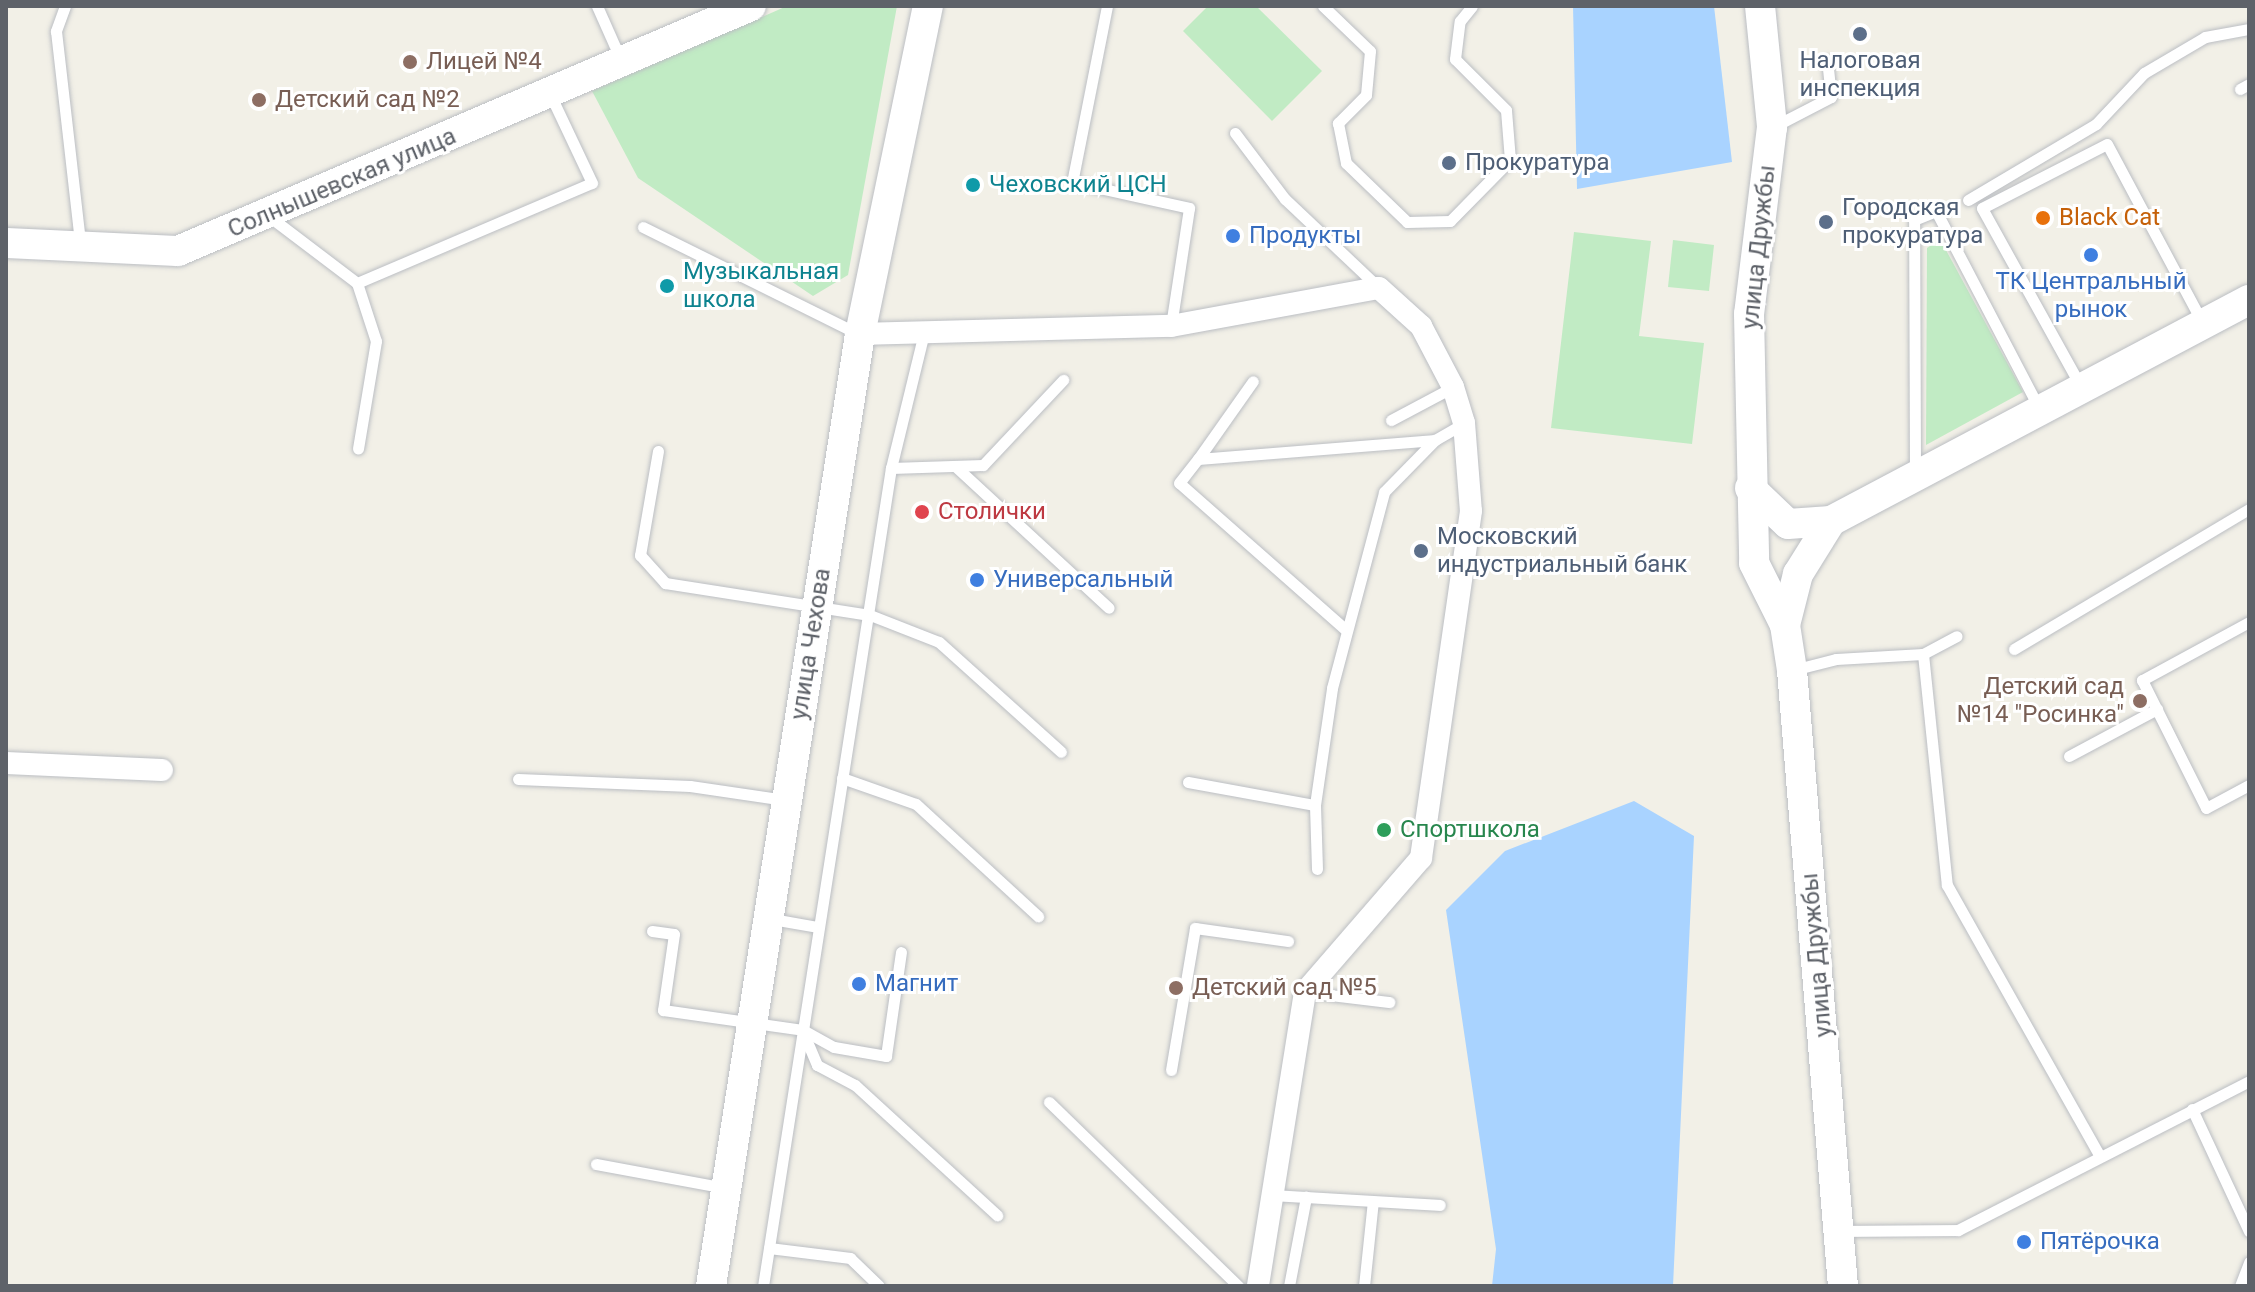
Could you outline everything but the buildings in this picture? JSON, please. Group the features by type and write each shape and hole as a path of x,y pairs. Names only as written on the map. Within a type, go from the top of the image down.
{"street":[{"name":"Солнышевская улица","path":"6,243 81,252 178,251 270,217 620,58 751,6"},
{"name":"улица Чехова","path":"711,1286 765,918 860,334 928,6"},
{"name":"улица Дружбы","path":"1760,6 1772,127 1749,314 1750,488 1754,563 1785,625 1792,670 1841,1231 1843,1286"},
{"path":"860,334 923,337 1171,326 1379,288 1421,326 1453,387 1464,423 1471,511 1421,858 1305,992 1258,1286"},
{"path":"1750,488 1788,524 1831,521 2042,415 2249,300"},
{"name":"улица Дружбы","path":"1785,625 1798,574 1831,521"},
{"path":"6,763 162,770"}],"lane":[{"path":"65,6 56,31 81,252"},
{"path":"597,6 620,58"},
{"path":"1107,6 1072,182 1189,208 1171,326"},
{"path":"1323,6 1370,51 1366,95 1338,123 1346,163 1407,222 1450,221 1510,160 1506,110 1455,59 1460,21 1472,6"},
{"path":"1968,200 2096,124 2144,73 2205,37 2249,29"},
{"path":"1772,127 1831,97 1827,61"},
{"path":"357,283 592,183 549,91"},
{"path":"2096,124 2204,324"},
{"path":"1235,133 1285,199 1379,288"},
{"path":"2084,392 1982,208 2107,144"},
{"path":"1915,481 1914,220 1936,211 2042,415"},
{"path":"270,217 357,283 376,341 358,448"},
{"path":"643,227 860,334"},
{"path":"763,1286 891,468 923,337"},
{"path":"891,468 983,465 1063,380"},
{"path":"1253,381 1179,483 1346,630"},
{"path":"1391,420 1453,387"},
{"path":"1317,869 1315,805 1346,630 1384,492 1435,440 1464,423"},
{"path":"1198,459 1435,440"},
{"path":"658,451 640,555 665,583 870,615 939,642 1061,752"},
{"path":"955,466 1109,608"},
{"path":"2014,649 2249,509"},
{"path":"2249,622 2142,680 2206,808 2249,785"},
{"path":"1792,670 1836,659 1923,654 1957,636"},
{"path":"1923,654 1947,885 2099,1155"},
{"path":"2069,756 2157,709"},
{"path":"842,778 916,804 1038,916"},
{"path":"518,779 690,786 786,800"},
{"path":"1188,782 1315,805"},
{"path":"765,918 818,927"},
{"path":"1171,1070 1195,928 1288,941"},
{"path":"652,931 674,934 663,1010 803,1030 834,1047 886,1056 901,952"},
{"path":"1305,992 1389,1002"},
{"path":"803,1030 817,1065 855,1085 997,1215"},
{"path":"1841,1231 1958,1230 2099,1155 2249,1081"},
{"path":"1049,1102 1238,1286"},
{"path":"2192,1109 2249,1231"},
{"path":"596,1164 725,1188"},
{"path":"1273,1195 1440,1205"},
{"path":"1289,1286 1306,1197"},
{"path":"1364,1286 1373,1201"},
{"path":"769,1248 850,1258 879,1286"},
{"path":"2240,1286 2249,1262"}],"green space":[{"path":"787,6 897,6 848,275 813,296 638,178 592,91"},
{"path":"1208,6 1256,6 1322,71 1272,121 1183,31"},
{"path":"1574,232 1651,241 1639,336 1704,343 1692,444 1551,428"},
{"path":"1940,239 2023,392 1926,445 1927,248"},
{"path":"1673,240 1714,245 1709,291 1668,287"}],"water":[{"path":"1573,6 1714,6 1732,162 1577,189"},
{"path":"1634,801 1694,836 1673,1286 1492,1286 1496,1249 1446,910 1505,851"}],"place":[{"name":"Налоговая инспекция","path":"1860,34"},
{"name":"Лицей №4","path":"410,62"},
{"name":"Детский сад №2","path":"259,100"},
{"name":"Прокуратура","path":"1449,163"},
{"name":"Чеховский ЦСН","path":"973,185"},
{"name":"Black Cat","path":"2043,218"},
{"name":"Городская прокуратура","path":"1826,222"},
{"name":"Продукты","path":"1233,236"},
{"name":"ТК Центральный рынок","path":"2091,255"},
{"name":"Музыкальная школа","path":"667,286"},
{"name":"Столички","path":"922,512"},
{"name":"Московский индустриальный банк","path":"1421,551"},
{"name":"Универсальный","path":"977,580"},
{"name":"Детский сад №14 \"Росинка\"","path":"2140,701"},
{"name":"Спортшкола","path":"1384,830"},
{"name":"Магнит","path":"859,984"},
{"name":"Детский сад №5","path":"1176,988"},
{"name":"Пятёрочка","path":"2024,1242"}]}
